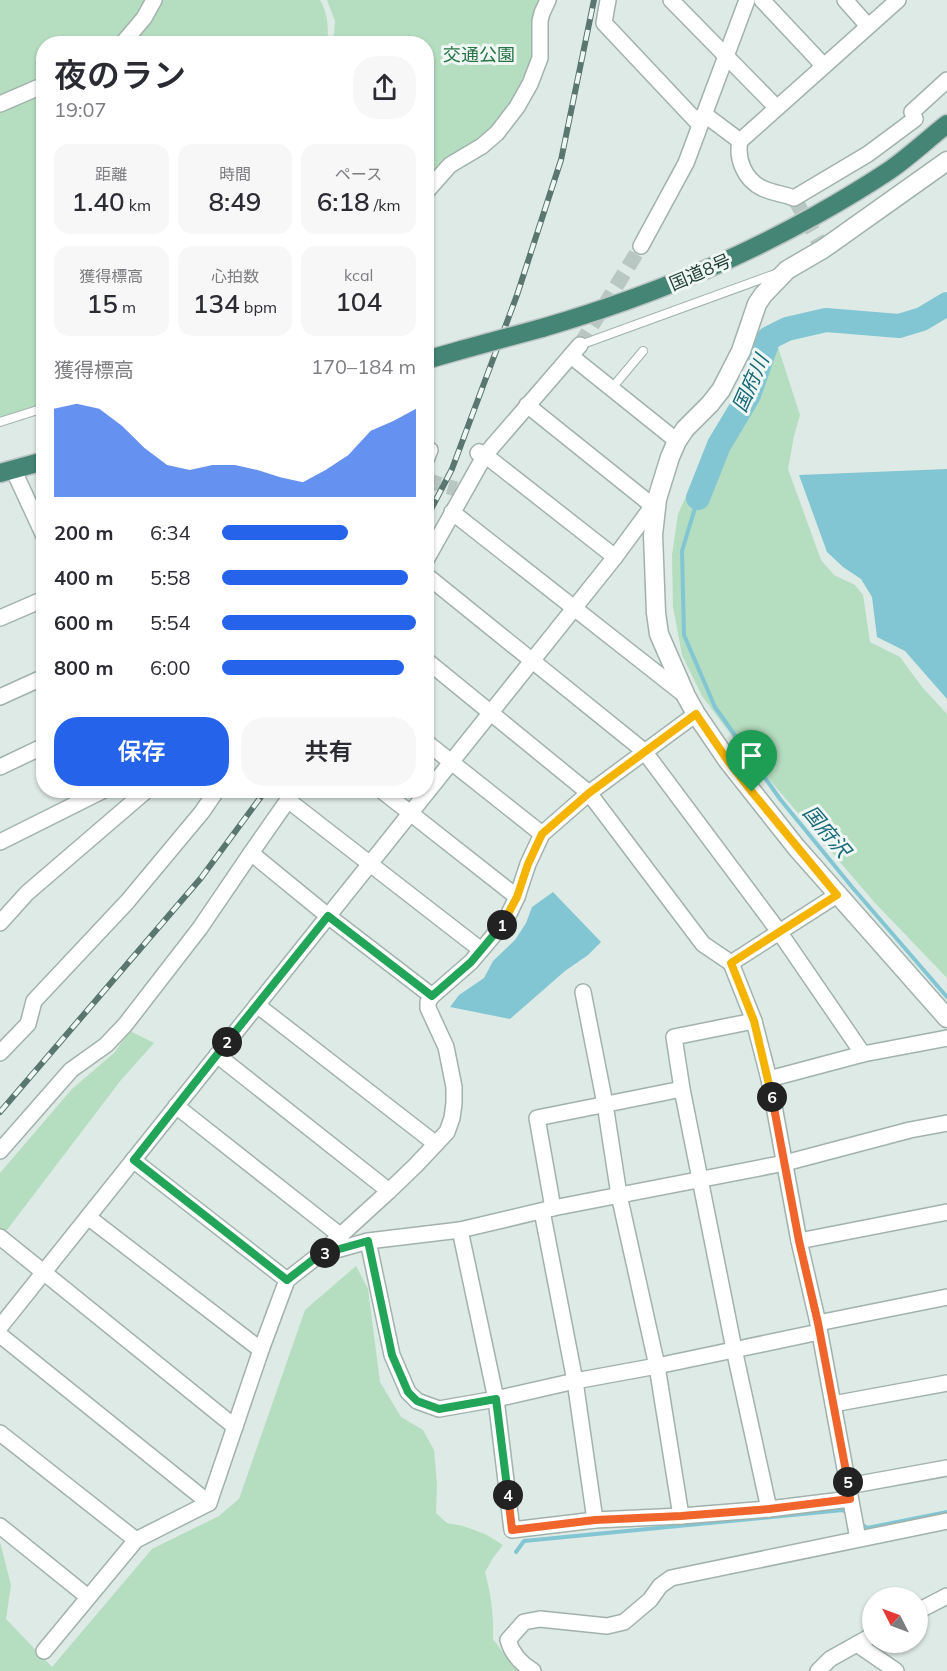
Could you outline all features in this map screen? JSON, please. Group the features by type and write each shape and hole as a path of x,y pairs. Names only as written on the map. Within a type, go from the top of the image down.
{"highway":[{"name":"国道8号","path":"434,358 595,313 693,277 777,237 840,201 890,170 947,124"},
{"path":"6,471 36,463"}],"street":[{"path":"129,36 144,18 154,0"},
{"path":"434,183 450,165 482,146 497,133 517,107 530,84 540,58 540,21 548,0"},
{"path":"608,0 604,23 702,119 740,141"},
{"path":"671,0 777,108"},
{"path":"641,246 686,163 747,0"},
{"path":"762,0 824,66"},
{"path":"845,0 868,26"},
{"path":"898,0 740,141 737,152 743,169 749,178 762,189 783,193 794,198 868,154 915,119 912,112 947,80"},
{"path":"0,104 36,88"},
{"path":"947,161 823,249 787,270 768,288 757,304 741,351 721,390 677,441 655,502 653,535 659,634 696,714 752,792 837,895 947,1018"},
{"path":"434,545 485,455 575,350 612,388 677,441"},
{"path":"527,405 655,502"},
{"path":"456,489 474,455 479,452 615,557"},
{"path":"6,471 36,522"},
{"path":"434,783 615,557 655,502"},
{"path":"452,512 686,696"},
{"path":"434,581 644,751 780,933 863,1054"},
{"path":"0,618 36,602"},
{"path":"434,667 589,793 703,944 731,963 754,1021 769,1079 858,1539"},
{"path":"0,697 36,681"},
{"path":"45,1651 136,1540 209,1503 287,1280 341,1236 417,1166 447,1131 452,1118 454,1087 446,1047 428,1008 428,1002 471,962 505,922 542,834 589,793 696,714"},
{"path":"434,748 542,834"},
{"path":"0,767 36,750"},
{"path":"0,842 88,798"},
{"path":"0,922 27,893 138,798"},
{"path":"0,1053 28,1023 34,1001 127,902 212,798"},
{"path":"0,1151 71,1070 106,1046 125,1025 200,928 291,798"},
{"path":"294,798 369,865 481,950"},
{"path":"391,798 517,897"},
{"path":"0,1327 422,798"},
{"path":"251,853 432,996"},
{"path":"731,963 837,895"},
{"path":"584,992 619,1195 657,1366 681,1516"},
{"path":"257,1005 436,1144"},
{"path":"754,1021 674,1037 682,1089 734,1349 769,1509"},
{"path":"769,1079 863,1054 947,1038"},
{"path":"217,1055 389,1191"},
{"path":"595,1520 548,1209 537,1118 682,1089"},
{"path":"176,1106 341,1236"},
{"path":"319,1255 368,1241 460,1230 548,1209 785,1163 910,1130 947,1123"},
{"path":"134,1160 287,1280"},
{"path":"799,1241 947,1212"},
{"path":"88,1216 261,1350"},
{"path":"460,1230 496,1399 512,1530 595,1520 769,1509 849,1493 947,1468"},
{"path":"0,1237 235,1427"},
{"path":"368,1241 392,1355 408,1392 417,1401 439,1409 657,1366 947,1297"},
{"path":"0,1335 209,1503"},
{"path":"833,1404 947,1383"},
{"path":"0,1433 136,1540"},
{"path":"533,1671 512,1652 508,1640 524,1622 540,1619 607,1626 624,1622 671,1578 947,1521"},
{"path":"0,1526 88,1597"},
{"path":"928,1606 947,1596"},
{"path":"818,1671 830,1659 862,1641"},
{"path":"856,1644 896,1671"}],"lane":[{"path":"575,350 787,270"},
{"path":"612,388 643,351"},
{"path":"0,422 36,411"}],"green space":[{"path":"0,0 320,0 326,16 328,36 36,36 36,411 0,423"},
{"name":"交通公園","path":"327,0 542,0 535,58 513,101 491,131 448,157 434,174 434,36 334,36 335,21"},
{"path":"778,347 800,415 788,469 821,560 834,575 855,585 863,595 870,642 900,657 922,687 947,714 947,978 876,904 732,736 702,696 682,655 673,607 672,555 678,514 695,477 725,428 738,397 760,358"},
{"path":"130,1031 154,1043 121,1080 0,1239 0,1173 72,1089 114,1053"},
{"path":"356,1266 368,1289 380,1382 401,1417 423,1430 434,1450 437,1484 436,1513 447,1523 485,1534 503,1545 485,1572 492,1605 493,1639 504,1654 522,1671 0,1671 0,1542 11,1585 6,1619 52,1667 152,1549 219,1516 239,1499 305,1310"}],"water":[{"path":"947,469 947,699 905,651 877,637 872,597 861,579 827,552 799,475"},
{"path":"553,892 601,942 510,1019 450,1007 459,995 484,978 493,961 515,940 526,923 532,907"}],"waterway":[{"name":"国府川","path":"698,498 719,445 749,395 769,338 787,329 826,320 899,326 922,319 947,304"},
{"name":"国府沢","path":"698,498 682,551 684,635 715,707 780,799 947,997"},
{"name":"国府沢","path":"516,1552 524,1541 843,1510 849,1514"},
{"name":"国府沢","path":"860,1523 867,1528 947,1512"}],"tunnel":[{"path":"794,198 823,249"},
{"path":"580,345 641,246"},
{"path":"434,482 456,489"}],"railway":[{"path":"434,504 452,469 517,295 561,160 594,0"},
{"path":"0,1112 201,878 260,798"}],"route":[{"path":"696,714 752,792 837,895 731,963 754,1021 769,1079 799,1241 818,1323 850,1499 769,1509 595,1520 512,1530 496,1399 439,1409 417,1401 408,1392 392,1355 368,1241 319,1255 287,1280 134,1160 328,916 432,996 471,962 505,922 542,834 589,793 696,714"}]}
